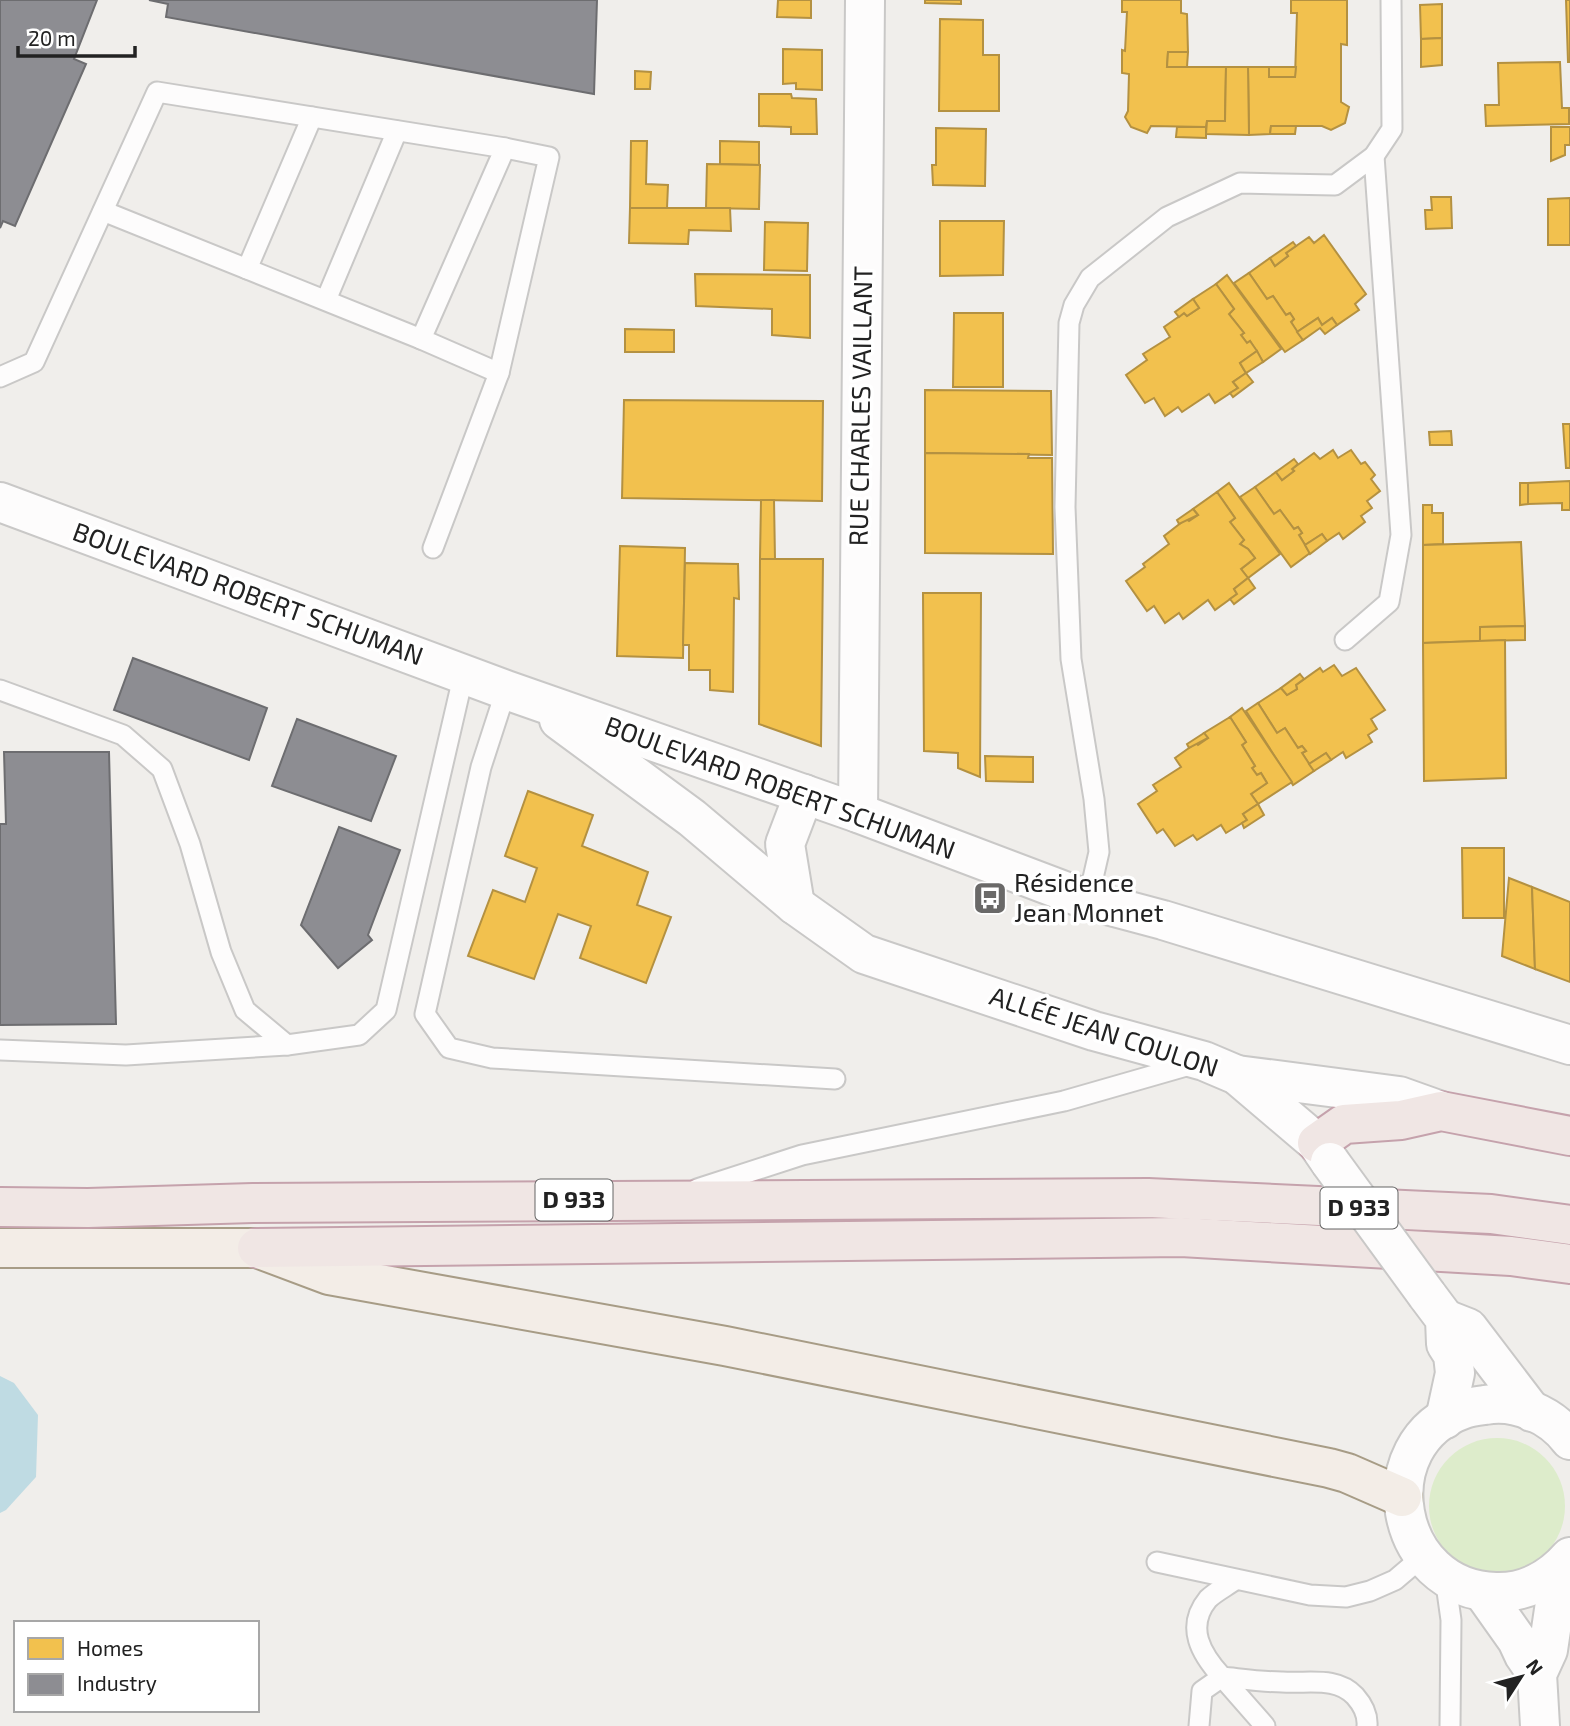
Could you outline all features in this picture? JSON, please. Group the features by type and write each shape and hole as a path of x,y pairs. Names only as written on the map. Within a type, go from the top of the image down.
{"highway":[{"path":"1323,1152 1345,1124 1401,1120 1441,1111 1570,1136"},
{"name":"D 933","path":"0,1207 667,1199 1148,1198 1491,1214 1570,1225"},
{"name":"D 933","path":"257,1248 1181,1237 1511,1255 1570,1264"}],"main road":[{"name":"D 933","path":"0,1248 257,1248"},
{"path":"257,1248 329,1275 738,1349 1329,1468 1347,1472 1402,1497"}],"street":[{"name":"RUE CHARLES VAILLANT","path":"858,813 865,0"},
{"name":"BOULEVARD ROBERT SCHUMAN","path":"0,502 518,694 858,813 1088,900 1163,920 1570,1045"},
{"name":"ALLÉE JEAN COULON","path":"518,694 692,818 795,905 864,954 1094,1031 1221,1068 1323,1152 1436,1307 1468,1328 1532,1412"},
{"path":"795,905 785,844 804,794"},
{"path":"1221,1068 1399,1097 1441,1111"},
{"name":"ALLÉE JEAN COULON","path":"1436,1307 1446,1344 1453,1355 1455,1373 1445,1419"},
{"path":"1565,1563 1542,1581 1524,1589 1483,1592 1464,1587 1434,1567 1407,1529 1402,1497 1406,1469 1419,1444 1438,1423 1464,1409 1492,1403 1519,1406 1544,1417 1570,1440"},
{"path":"1540,1726 1537,1674 1548,1650 1565,1563"},
{"path":"1483,1592 1537,1674"}],"lane":[{"path":"1088,900 1099,852 1094,799 1071,659 1065,507 1069,323 1074,305 1090,278 1167,217 1240,183 1335,185 1374,156 1392,129 1391,0"},
{"path":"0,377 34,362 158,92 549,157 499,373 433,548"},
{"path":"247,269 312,117"},
{"path":"326,300 397,131"},
{"path":"421,339 505,148"},
{"path":"1345,640 1389,602 1401,535 1374,156"},
{"path":"103,211 499,373"},
{"path":"0,1050 126,1055 287,1045 359,1035 386,1010 464,673"},
{"path":"0,690 123,735 162,769 190,844 220,952 245,1010 287,1045"},
{"path":"518,694 481,766 425,1014 449,1048 492,1058 835,1079"},
{"path":"667,1199 802,1155 1221,1068"},
{"path":"1157,1562 1310,1595 1346,1598 1434,1567 1451,1620 1450,1726"},
{"path":"1235,1580 1209,1599 1196,1622 1197,1642 1205,1659 1265,1726"},
{"path":"1199,1726 1202,1691 1222,1677 1283,1682 1331,1682 1347,1688 1361,1702 1368,1717 1367,1726"}],"green space":[{"path":"1497,1438 1523,1443 1545,1458 1560,1480 1565,1506 1560,1532 1545,1554 1523,1569 1497,1574 1471,1569 1449,1554 1434,1532 1429,1506 1434,1480 1449,1458 1471,1443"}],"water":[{"path":"0,1376 14,1383 38,1415 36,1477 6,1510 0,1513"}],"building: Homes":[{"path":"778,0 811,0 811,18 777,17"},
{"path":"925,0 961,0 961,4 925,3"},
{"path":"1122,0 1181,0 1181,13 1187,14 1188,52 1168,52 1167,67 1226,67 1225,121 1207,121 1206,127 1151,126 1147,133 1131,127 1125,117 1128,111 1129,74 1122,73 1127,12 1122,12"},
{"path":"1291,0 1347,0 1347,45 1341,44 1341,102 1349,107 1345,123 1331,130 1322,126 1271,126 1270,134 1249,135 1248,67 1269,67 1269,77 1295,77 1297,13 1291,13"},
{"path":"1566,0 1570,0 1570,62 1568,62"},
{"path":"1442,4 1442,38 1421,39 1420,5"},
{"path":"940,19 983,20 983,55 999,55 999,111 939,111"},
{"path":"1442,38 1442,65 1421,67 1421,39"},
{"path":"783,49 822,50 822,90 796,89 796,83 783,84"},
{"path":"1168,52 1188,52 1187,67 1167,67"},
{"path":"1560,62 1562,108 1569,108 1569,124 1486,126 1485,105 1499,105 1498,63"},
{"path":"1226,67 1248,67 1249,135 1206,134 1207,121 1225,121"},
{"path":"1269,67 1296,67 1295,77 1269,77"},
{"path":"635,71 651,72 650,89 635,89"},
{"path":"759,94 791,94 792,98 816,99 817,134 791,134 791,127 759,126"},
{"path":"1271,126 1296,126 1295,134 1270,134"},
{"path":"1177,127 1206,127 1206,138 1176,137"},
{"path":"1551,127 1570,127 1570,145 1565,145 1565,155 1551,161"},
{"path":"936,128 986,129 985,186 933,185"},
{"path":"631,141 647,141 646,184 668,185 667,208 630,208"},
{"path":"720,141 759,142 759,165 720,164"},
{"path":"707,164 760,165 759,209 706,208"},
{"path":"1431,197 1451,197 1452,228 1426,229 1425,210 1432,210"},
{"path":"1570,198 1570,245 1548,245 1548,199"},
{"path":"630,208 730,208 731,231 689,230 688,244 629,243"},
{"path":"940,221 1004,221 1003,275 940,276"},
{"path":"765,222 808,223 807,271 764,270"},
{"path":"1324,235 1366,294 1355,304 1359,310 1337,325 1332,318 1322,325 1318,318 1297,332 1291,322 1294,319 1290,313 1286,315 1273,296 1267,299 1249,273 1270,258 1275,266 1288,256 1286,253 1309,237 1314,243"},
{"path":"1293,242 1296,246 1275,266 1270,258"},
{"path":"1249,273 1267,299 1273,296 1286,315 1290,313 1294,319 1291,322 1303,340 1285,352 1234,283"},
{"path":"695,274 810,275 810,338 772,335 772,309 696,306"},
{"path":"1227,275 1281,349 1263,362 1250,341 1247,343 1241,335 1244,333 1229,314 1234,309 1216,284"},
{"path":"1216,284 1234,309 1229,314 1244,333 1241,335 1247,343 1250,341 1257,351 1240,363 1246,373 1233,382 1238,388 1215,403 1209,394 1182,412 1178,407 1165,416 1154,398 1145,403 1126,375 1147,360 1143,354 1170,337 1164,327 1184,313 1187,316 1199,308 1193,299"},
{"path":"1193,299 1199,308 1187,316 1184,313 1179,317 1175,312"},
{"path":"954,313 1003,313 1003,387 953,387"},
{"path":"1318,318 1322,325 1332,318 1337,325 1325,334 1320,328 1303,340 1297,332"},
{"path":"625,329 674,330 674,352 625,352"},
{"path":"1257,351 1263,362 1246,373 1240,363"},
{"path":"1246,373 1253,382 1233,397 1230,393 1238,388 1233,382"},
{"path":"925,390 1051,391 1052,455 925,453"},
{"path":"624,400 823,401 822,501 622,498"},
{"path":"1563,424 1570,424 1570,468 1566,468"},
{"path":"1451,431 1452,445 1430,445 1429,432"},
{"path":"1333,450 1338,458 1351,450 1361,464 1365,462 1375,475 1371,479 1380,491 1367,501 1372,508 1361,516 1365,522 1343,539 1339,533 1327,541 1322,534 1305,545 1298,527 1294,529 1280,510 1274,514 1255,487 1276,472 1282,480 1314,453 1320,459"},
{"path":"925,453 1029,454 1028,458 1052,458 1053,554 925,553"},
{"path":"1294,459 1298,464 1292,469 1294,471 1282,480 1276,472"},
{"path":"1570,481 1570,510 1562,510 1562,503 1528,504 1528,483"},
{"path":"1229,483 1280,554 1248,578 1241,569 1255,558 1240,544 1244,540 1230,522 1235,518 1217,492"},
{"path":"1520,483 1528,483 1528,504 1520,505"},
{"path":"1255,487 1274,514 1280,510 1294,529 1298,527 1302,533 1299,535 1310,553 1291,567 1240,497"},
{"path":"1217,492 1235,518 1230,522 1244,540 1240,544 1255,558 1241,569 1248,578 1234,589 1237,594 1215,610 1208,600 1183,619 1179,613 1165,623 1154,606 1147,611 1126,581 1169,544 1164,536 1186,519 1189,521 1198,515 1193,509"},
{"path":"761,500 774,500 775,559 760,559"},
{"path":"1423,505 1432,505 1432,513 1443,513 1443,544 1423,545"},
{"path":"1193,509 1198,515 1179,524 1177,520"},
{"path":"1322,534 1327,541 1310,554 1305,545"},
{"path":"1521,542 1525,626 1480,627 1480,641 1423,643 1423,545"},
{"path":"620,546 685,548 683,658 617,656"},
{"path":"760,559 823,559 821,746 759,724"},
{"path":"685,563 738,564 739,599 734,598 733,692 710,690 710,670 689,670 689,645 683,645"},
{"path":"1248,578 1255,588 1234,604 1230,599 1237,594 1234,589"},
{"path":"923,593 981,593 980,777 958,768 958,753 924,751"},
{"path":"1525,626 1525,640 1480,641 1480,627"},
{"path":"1505,640 1506,778 1424,781 1423,643"},
{"path":"1334,665 1342,676 1356,668 1385,710 1371,719 1377,729 1368,735 1372,742 1346,758 1343,752 1331,760 1326,753 1309,764 1302,753 1306,751 1302,746 1298,748 1285,728 1277,733 1258,703 1281,688 1287,695 1320,668 1323,672"},
{"path":"1300,674 1304,679 1296,685 1297,689 1287,695 1281,688"},
{"path":"1258,703 1277,733 1285,728 1298,748 1302,746 1306,751 1302,753 1314,771 1293,785 1246,711"},
{"path":"1242,708 1292,782 1258,804 1251,794 1267,783 1261,773 1257,775 1252,768 1255,766 1242,745 1246,742 1230,717"},
{"path":"1230,717 1246,742 1242,745 1255,766 1252,768 1257,775 1261,773 1267,783 1251,794 1258,804 1243,814 1247,820 1226,833 1221,825 1197,840 1193,835 1175,846 1163,829 1157,833 1138,804 1157,791 1153,785 1181,767 1175,758 1208,738 1204,733"},
{"path":"1204,733 1208,738 1189,748 1187,744"},
{"path":"1326,753 1331,760 1314,771 1309,764"},
{"path":"985,756 1033,757 1033,782 986,781"},
{"path":"528,791 593,815 582,846 648,872 637,905 671,917 646,983 580,958 591,926 558,914 534,979 468,956 493,890 525,902 537,868 505,856"},
{"path":"1258,804 1264,815 1244,828 1242,823 1247,820 1243,814"},
{"path":"1462,848 1504,848 1504,918 1463,918"},
{"path":"1509,878 1532,887 1535,969 1502,956"},
{"path":"1532,887 1570,902 1570,982 1535,969"}],"building: Industry":[{"path":"0,0 97,0 74,59 86,64 15,226 3,221 0,228"},
{"path":"149,0 597,0 594,94 166,17 168,4"},
{"path":"133,658 267,708 249,760 114,710"},
{"path":"297,719 396,756 371,821 272,786"},
{"path":"4,752 109,752 116,1024 0,1025 0,824 6,824"},
{"path":"339,827 400,850 368,935 372,940 338,968 301,925"}],"place":[{"name":"Résidence Jean Monnet","path":"990,898"}]}
